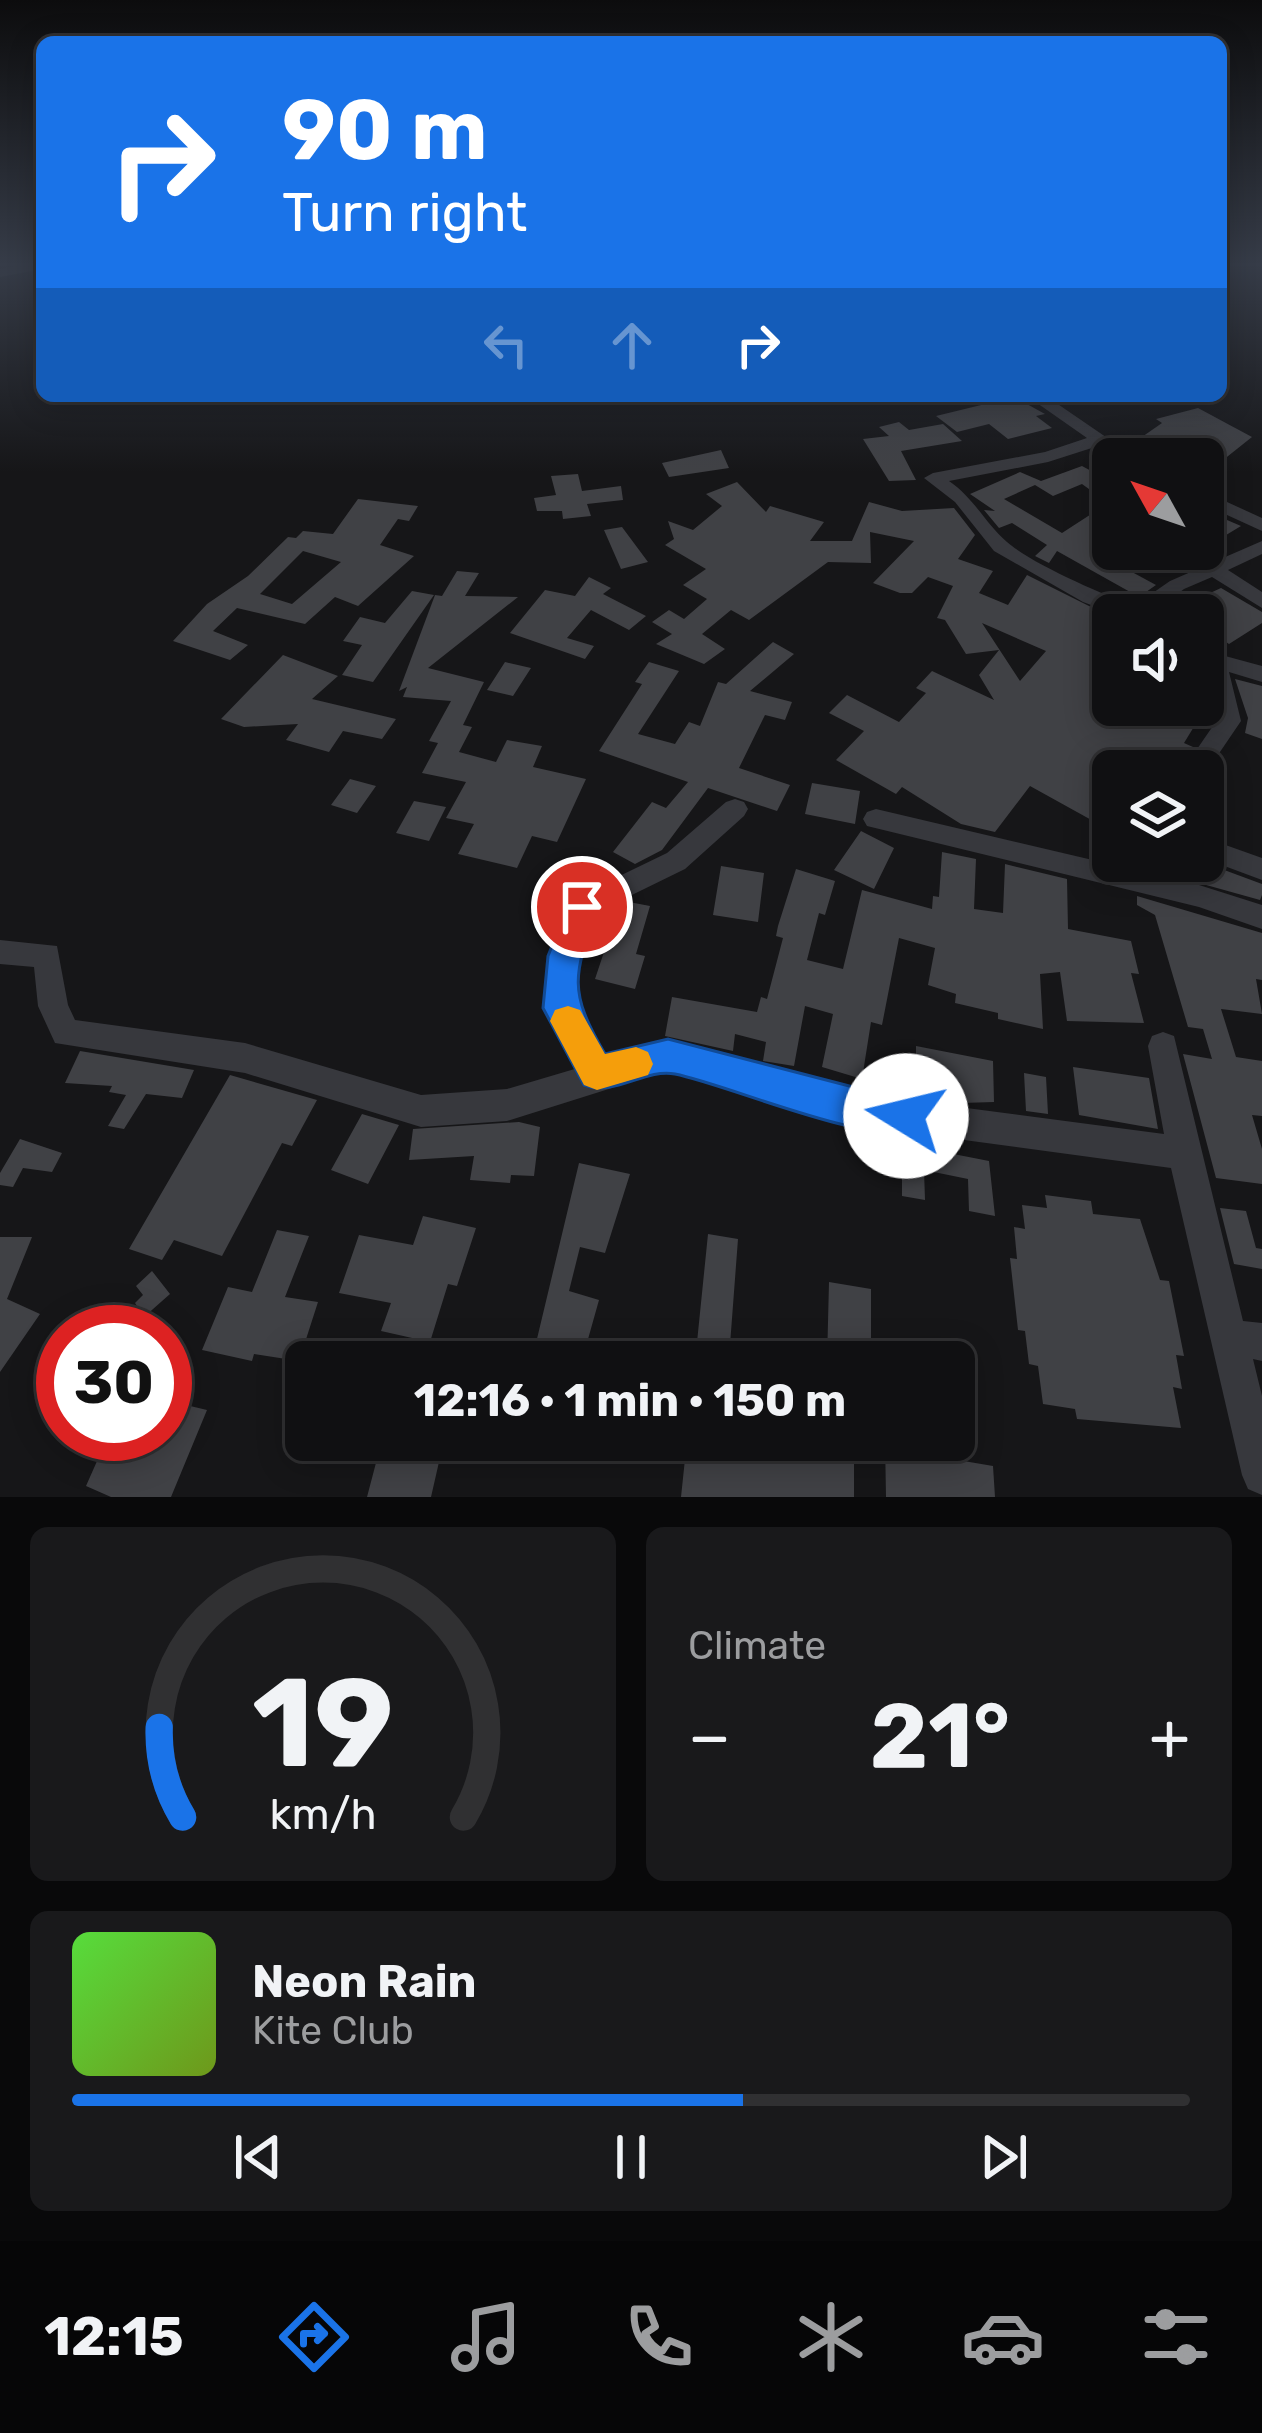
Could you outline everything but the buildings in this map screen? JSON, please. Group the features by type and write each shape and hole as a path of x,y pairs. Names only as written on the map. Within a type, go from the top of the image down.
{"street":[{"path":"1044,402 1096,438"},
{"path":"1092,442 1048,457 933,478 962,497 1000,547 1092,598"},
{"path":"1224,507 1262,525"},
{"path":"1164,594 1262,547"},
{"path":"1216,572 1262,601"},
{"path":"1224,663 1262,674"},
{"path":"1209,750 1229,721 1224,705"},
{"path":"597,1073 560,1008 564,956 582,907 676,861 735,809"},
{"path":"876,819 1092,863"},
{"path":"1224,855 1262,869"},
{"path":"1164,882 1262,916"},
{"path":"0,952 47,955 53,1006 66,1033 245,1058 421,1111 506,1105 597,1073 668,1055 860,1110 1184,1153"},
{"path":"1163,1046 1184,1153 1245,1340 1262,1475"}],"slow traffic":[{"path":"568,1021 597,1073 636,1064"}],"route":[{"path":"582,907 564,956 560,1008 597,1073 668,1055 860,1110 906,1116"}]}
